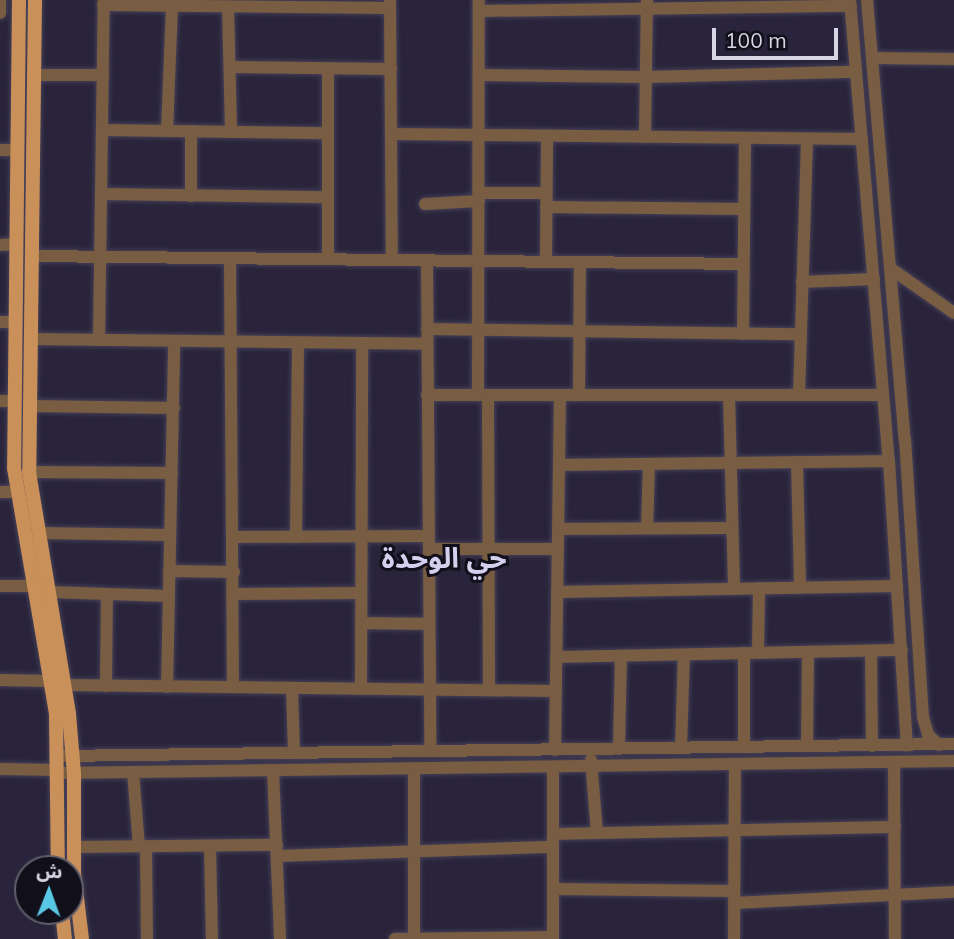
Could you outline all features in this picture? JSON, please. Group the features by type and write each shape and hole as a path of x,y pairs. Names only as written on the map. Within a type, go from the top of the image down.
{"main road":[{"path":"19,0 16,322 7,401 18,492 50,681 58,766 58,855"},
{"path":"35,0 29,472 74,756 74,847 82,939"},
{"path":"18,38 34,38"}],"street":[{"path":"0,0 0,13"},
{"path":"867,0 886,210 923,712 926,729 939,745"},
{"path":"99,340 104,2 172,6 193,3 228,6 390,4 392,260"},
{"path":"489,690 488,547 478,330 479,5 850,3 889,461 907,745"},
{"path":"645,137 647,4"},
{"path":"167,131 172,6"},
{"path":"228,6 231,132"},
{"path":"872,58 954,59"},
{"path":"230,67 391,69"},
{"path":"328,70 328,260"},
{"path":"479,75 646,77 856,72"},
{"path":"34,75 103,75"},
{"path":"102,130 328,133"},
{"path":"191,131 191,196"},
{"path":"391,135 862,139"},
{"path":"546,262 547,136"},
{"path":"743,334 745,138"},
{"path":"799,395 807,139"},
{"path":"0,150 16,150"},
{"path":"425,204 546,193"},
{"path":"102,194 328,197"},
{"path":"546,207 744,209"},
{"path":"869,211 886,210"},
{"path":"0,245 17,244"},
{"path":"32,256 743,264"},
{"path":"230,258 233,687"},
{"path":"427,261 430,751"},
{"path":"579,395 580,262"},
{"path":"890,268 954,313"},
{"path":"802,282 874,279"},
{"path":"0,322 16,322"},
{"path":"427,329 800,334"},
{"path":"30,339 427,344"},
{"path":"167,687 174,342"},
{"path":"296,537 298,343"},
{"path":"361,689 362,344"},
{"path":"428,395 883,395"},
{"path":"555,750 560,395"},
{"path":"729,395 730,528 734,589"},
{"path":"29,407 174,408"},
{"path":"559,465 889,461"},
{"path":"797,462 800,588"},
{"path":"648,528 649,464"},
{"path":"29,472 172,474"},
{"path":"0,492 18,492"},
{"path":"558,529 730,528"},
{"path":"39,533 170,535"},
{"path":"234,537 362,536 488,547 558,549"},
{"path":"169,571 234,572"},
{"path":"0,586 33,586"},
{"path":"557,592 897,586"},
{"path":"758,653 759,588"},
{"path":"49,592 168,596"},
{"path":"234,594 362,593"},
{"path":"106,686 107,594"},
{"path":"361,623 429,624"},
{"path":"556,657 902,650"},
{"path":"872,651 872,746"},
{"path":"807,652 807,747"},
{"path":"744,653 744,747"},
{"path":"681,748 684,654"},
{"path":"619,749 621,656"},
{"path":"0,680 50,681"},
{"path":"64,685 555,691"},
{"path":"292,688 294,753"},
{"path":"905,713 923,712"},
{"path":"58,766 74,756 954,744"},
{"path":"591,749 597,833"},
{"path":"0,769 58,766 74,773 954,761"},
{"path":"894,762 895,939"},
{"path":"734,939 735,764"},
{"path":"396,939 553,938 553,767"},
{"path":"414,769 414,939"},
{"path":"274,770 280,939"},
{"path":"133,772 142,846 148,939"},
{"path":"74,847 210,846 414,852 553,841 597,833 895,827"},
{"path":"210,846 212,939"},
{"path":"553,889 734,897 954,892"}],"district":[{"name":"حي الوحدة","path":"444,558"}]}
